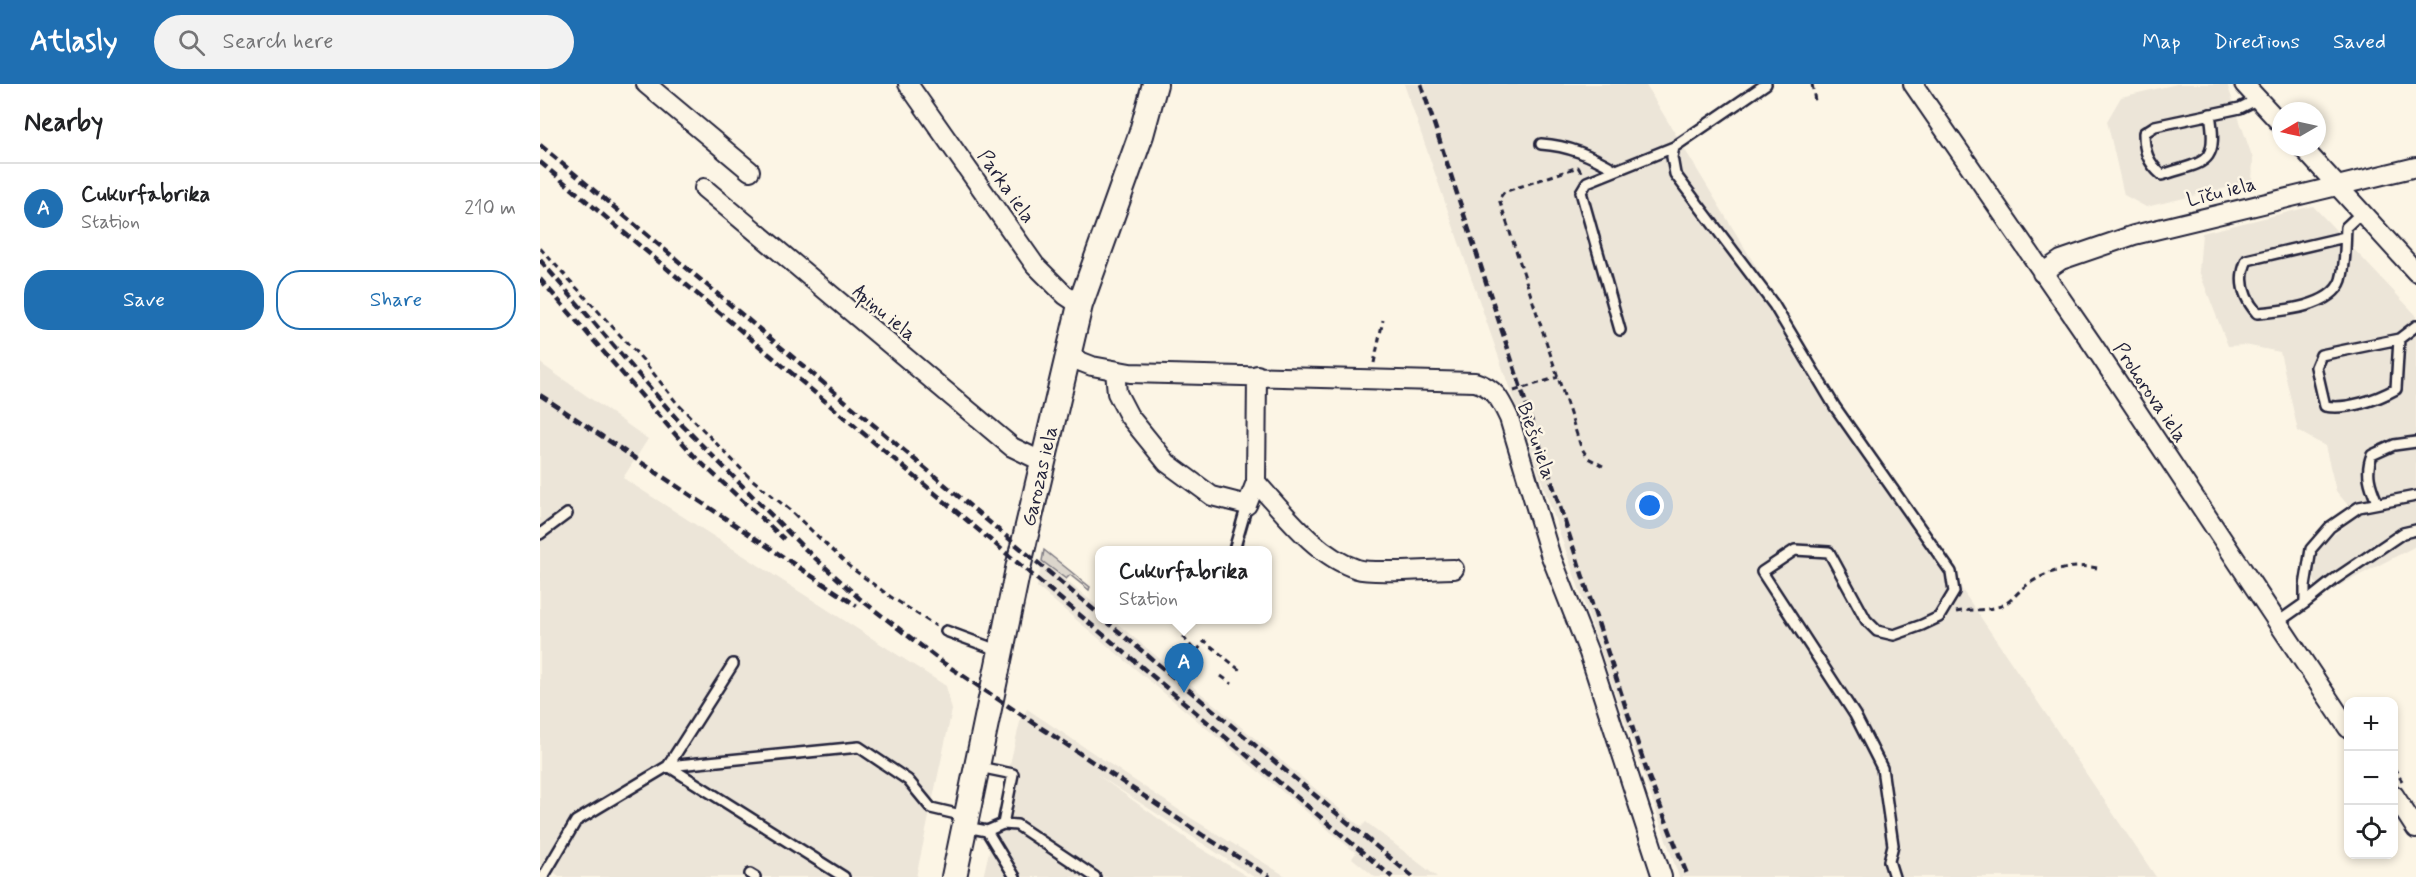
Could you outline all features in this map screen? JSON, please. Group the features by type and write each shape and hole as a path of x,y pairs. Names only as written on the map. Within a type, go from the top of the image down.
{"main road":[{"name":"Garozas iela","path":"954,877 973,825 978,766 1000,652 1080,305 1138,146 1153,85"}],"street":[{"path":"646,84 750,171"},
{"name":"Parka iela","path":"908,84 1035,265 1065,295 1080,305"},
{"name":"Prohorova iela","path":"1913,84 2344,721"},
{"path":"2244,84 2272,114"},
{"path":"2310,156 2416,272"},
{"name":"Līču iela","path":"2042,273 2061,260 2134,235 2416,167"},
{"name":"Apiņu iela","path":"704,188 965,405 1012,447 1043,462"},
{"name":"Biešu iela","path":"1069,357 1115,371 1373,377 1474,382 1488,386 1499,397 1509,418 1550,554 1589,652 1662,877"},
{"path":"1115,371 1118,393 1129,416 1167,463 1212,496 1247,505 1256,482 1257,375"},
{"path":"1256,482 1301,530 1332,558 1359,570 1454,569"},
{"path":"2398,801 2416,829"}],"lane":[{"path":"1620,330 1581,192 1587,182 1614,169 1674,147 1766,84"},
{"path":"2210,114 2213,134 2207,159 2197,166 2162,174 2152,166 2144,148 2144,133 2155,126 2210,114 2240,108 2258,99"},
{"path":"1541,144 1562,146 1588,154 1614,169"},
{"path":"1674,147 1672,157 1675,174 1774,304 1835,407 1951,572 1954,592 1939,617 1894,635 1877,631 1866,620 1829,552 1795,550 1762,572 1855,716 1882,768 1893,845 1889,861 1894,877"},
{"path":"2345,237 2247,260 2241,274 2247,303 2257,313 2284,311 2313,304 2331,293 2340,282 2345,237 2346,227 2362,212"},
{"path":"2398,339 2396,389 2381,398 2336,408 2325,406 2316,367 2320,355 2398,339 2416,326"},
{"path":"2378,502 2370,487 2367,467 2372,455 2394,445 2416,442"},
{"path":"2305,603 2305,586 2311,549 2340,520 2359,507 2416,496"},
{"path":"1235,546 1247,505"},
{"path":"540,534 567,514"},
{"path":"2278,622 2335,579 2403,533 2416,530"},
{"path":"946,632 1000,652"},
{"path":"668,766 733,664"},
{"path":"543,877 576,821 668,766 858,747 908,780 932,808 973,825 1017,825 1095,877"},
{"path":"668,766 696,781 844,877"},
{"path":"978,766 1012,774 1003,824"},
{"path":"973,825 1015,877"}],"path":[{"path":"1812,84 1815,101"},
{"path":"1587,182 1578,167 1504,192 1499,199 1581,447 1588,458 1603,466"},
{"path":"540,248 643,360 676,402 749,477 791,511 850,567 891,597 946,632"},
{"path":"1373,377 1383,320"},
{"path":"1499,397 1558,377"},
{"path":"1939,617 1967,609 1997,608 2007,603 2026,586 2055,572 2081,565 2097,568"},
{"path":"1193,624 1183,637 1184,641 1196,652 1205,641 1242,672"},
{"path":"1221,676 1232,684"}],"shaded area":[{"path":"1404,84 1645,84 1867,449 2156,877 1679,877"},
{"path":"2177,84 2227,84 2253,159 2252,182 2146,207 2124,195 2107,121 2121,97"},
{"path":"2313,206 2416,315 2416,546 2323,594 2302,561 2357,516 2336,491 2325,446 2298,431 2280,352 2245,345 2228,346 2199,271 2202,233"},
{"path":"540,363 648,439 623,478 946,686 952,710 916,877 561,877 540,864"},
{"path":"1044,550 1090,587 1089,590 1070,575 1066,579 1042,561"},
{"path":"1042,561 1095,604 1095,624 1118,624 1361,827 1366,822 1437,877 1375,877 1352,858 1356,853 1037,587"},
{"path":"1027,709 1191,818 1287,877 1254,877 1096,774 1197,846 1248,877 983,877 1020,722"}],"railway":[{"path":"1421,84 1648,775 1688,877"},
{"path":"540,145 1095,611"},
{"path":"540,162 1392,877"},
{"path":"540,260 682,425 803,547 859,598 942,662 1204,836 1270,877"},
{"path":"540,279 696,458 784,539"},
{"path":"540,395 857,606"},
{"path":"1110,624 1413,877"}],"place":[{"name":"Cukurfabrika","path":"1184,693"}]}
